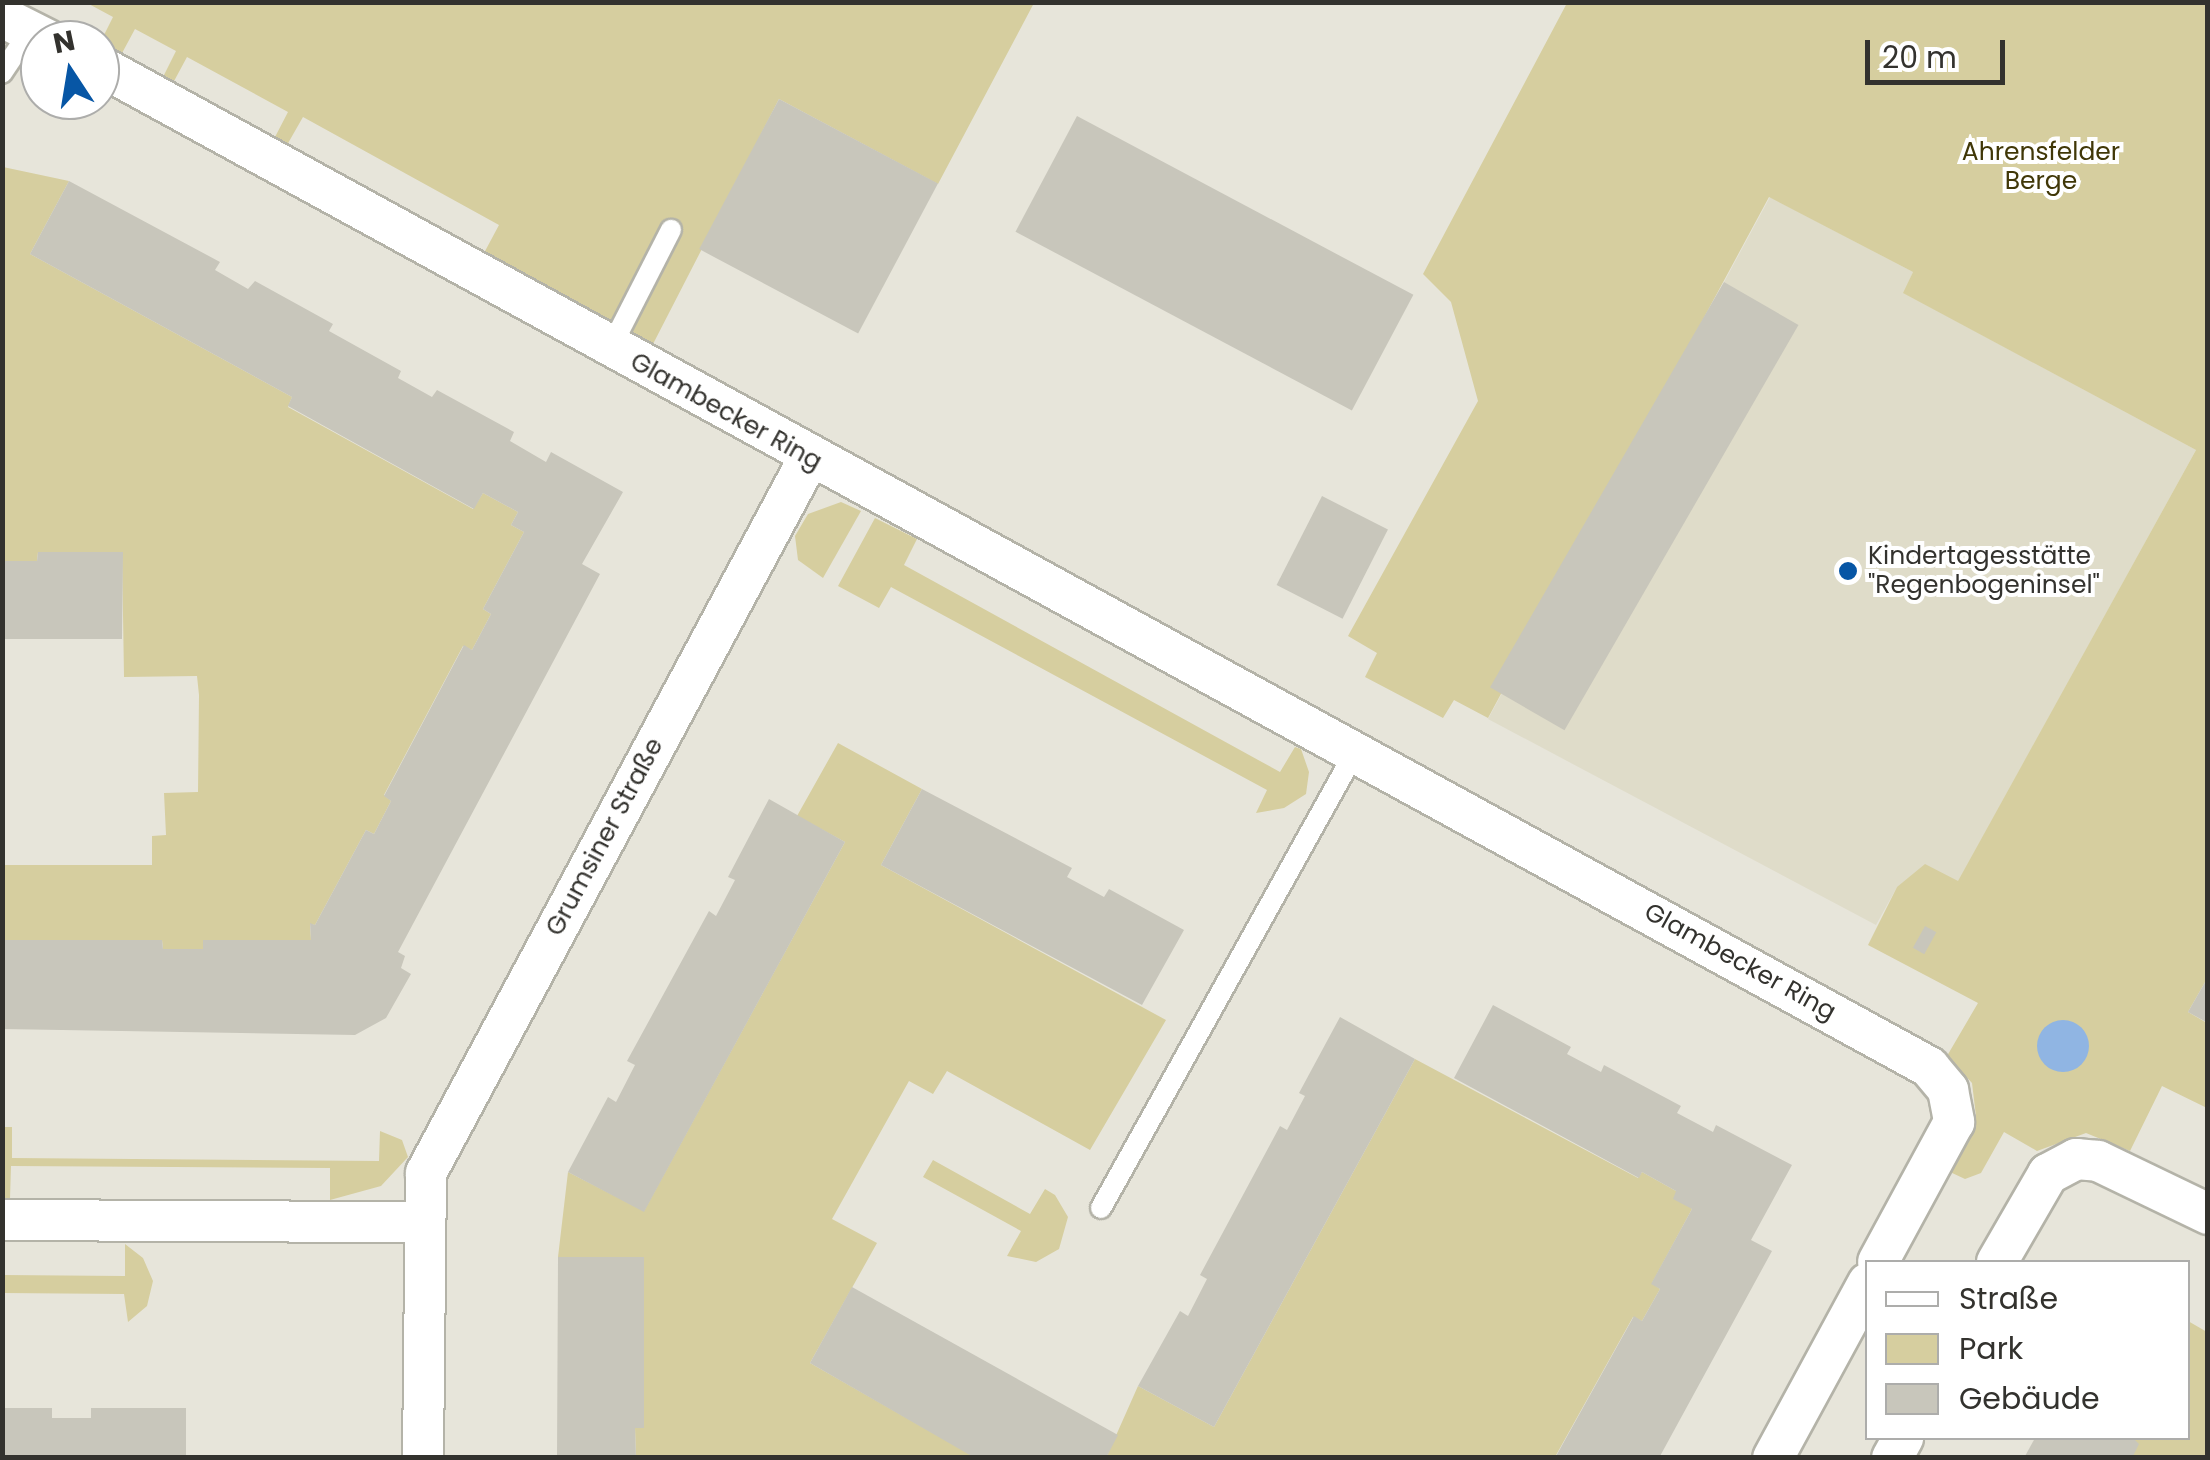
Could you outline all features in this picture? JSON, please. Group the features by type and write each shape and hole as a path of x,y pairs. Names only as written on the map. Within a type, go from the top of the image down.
{"street":[{"name":"Glambecker Ring","path":"120,77 809,458 862,471 1355,752 1942,1078 1954,1122 1879,1260"},
{"name":"Grumsiner Straße","path":"423,1458 421,1222 426,1174 448,1124 809,458"},
{"path":"1998,1260 2048,1174 2076,1159 2098,1161 2208,1214"},
{"path":"2,1220 421,1222"},
{"path":"1773,1458 1865,1289"}],"lane":[{"path":"2,72 20,41"},
{"path":"610,349 671,230"},
{"path":"1100,1208 1355,752"}],"shaded area":[{"name":"Kindertagesstätte \"Regenbogeninsel\"","path":"1770,197 1913,272 1904,293 2196,450 1958,882 1897,887 1876,925 1488,719"}],"green space":[{"path":"87,3 1034,3 938,184 779,99 652,346 484,253 499,225 303,117 287,145 275,137 288,112 187,57 173,83 163,77 176,51 135,29 120,54 120,20 112,20 113,17"},
{"name":"Ahrensfelder Berge","path":"1567,3 2207,3 2208,977 2188,1012 2207,1023 2207,1108 2162,1086 2130,1151 2086,1133 2037,1151 2004,1132 1981,1173 1965,1179 1950,1172 1976,1116 1972,1083 1947,1056 1978,1003 1868,945 1897,887 1925,864 1958,881 2196,450 1903,293 1913,272 1769,197 1488,718 1454,700 1443,718 1365,677 1377,653 1348,636 1478,401 1451,302 1423,274"},
{"path":"3,167 69,181 30,254 292,397 288,407 473,509 483,493 518,512 511,525 524,532 483,609 491,614 472,650 463,646 384,795 391,801 374,834 366,830 315,925 310,924 311,940 204,940 203,949 163,949 162,940 3,940 3,865 152,865 152,836 166,835 164,793 198,792 199,695 197,676 124,677 122,552 38,552 37,561 3,561"},
{"path":"841,502 861,511 823,578 798,560 795,536 808,514"},
{"path":"875,518 917,539 904,565 1280,772 1295,747 1301,749 1309,772 1306,794 1284,808 1256,813 1267,790 891,587 879,608 838,586"},
{"path":"838,743 922,789 881,865 1166,1020 1090,1150 947,1071 933,1094 909,1081 832,1219 877,1243 810,1363 975,1457 636,1457 635,1428 644,1428 644,1257 558,1257 568,1172 644,1211 845,842 797,816"},
{"path":"1415,1059 1638,1178 1642,1172 1676,1191 1692,1209 1652,1283 1660,1289 1642,1321 1633,1317 1555,1457 1106,1458 1138,1386 1214,1427"},
{"path":"3,1127 12,1127 12,1158 379,1161 380,1131 402,1140 408,1157 381,1186 330,1200 330,1168 11,1166 10,1199 3,1198"},
{"path":"933,1160 1030,1214 1045,1189 1055,1195 1068,1217 1059,1249 1036,1262 1007,1256 1021,1231 923,1177"},
{"path":"125,1244 143,1258 153,1281 147,1306 128,1322 124,1294 3,1293 3,1275 125,1276"},
{"path":"2190,1322 2207,1332 2207,1457 2132,1458 2133,1440 2190,1440"}],"water":[{"path":"2063,1020 2081,1028 2089,1046 2081,1064 2063,1072 2045,1064 2037,1046 2045,1028"}],"building":[{"path":"779,99 938,184 858,334 699,249"},
{"path":"1077,116 1413,295 1352,411 1015,232"},
{"path":"69,181 220,262 215,270 248,289 255,281 333,324 329,331 401,371 398,378 432,397 437,390 514,432 510,441 546,462 551,452 623,492 582,564 600,574 398,952 405,956 401,968 411,974 386,1018 355,1035 2,1029 2,940 162,940 163,949 203,949 203,940 311,940 310,923 315,925 366,830 374,834 391,801 384,796 464,645 472,650 491,614 483,609 524,532 511,525 518,512 483,493 474,509 288,406 292,397 30,254"},
{"path":"1724,282 1798,325 1564,730 1490,687"},
{"path":"1322,496 1388,530 1343,619 1277,585"},
{"path":"38,552 123,552 122,639 2,639 2,561 37,561"},
{"path":"922,789 1072,868 1067,877 1104,897 1109,889 1184,930 1142,1005 881,865"},
{"path":"769,799 845,842 644,1212 568,1172 608,1097 616,1102 635,1065 627,1061 709,911 716,916 735,880 728,877"},
{"path":"1925,926 1936,932 1924,954 1913,948"},
{"path":"2208,977 2208,1023 2188,1012"},
{"path":"1493,1005 1571,1047 1567,1054 1601,1072 1604,1065 1681,1106 1677,1113 1713,1132 1716,1125 1792,1165 1751,1240 1772,1251 1659,1458 1555,1458 1634,1316 1642,1321 1660,1289 1651,1284 1692,1209 1673,1199 1676,1191 1642,1172 1639,1178 1454,1078"},
{"path":"1340,1017 1415,1059 1214,1427 1138,1386 1180,1311 1188,1316 1207,1279 1200,1275 1280,1126 1287,1130 1305,1096 1299,1093"},
{"path":"558,1257 644,1257 644,1428 635,1428 636,1458 557,1458"},
{"path":"852,1287 1118,1435 1106,1458 975,1458 810,1363"},
{"path":"2,1408 52,1408 52,1418 91,1418 91,1408 186,1408 186,1456 2,1458"},
{"path":"2034,1440 2135,1440 2139,1444 2132,1458 2024,1458"}],"place":[{"name":"Kindertagesstätte \"Regenbogeninsel\"","path":"1848,571"}]}
